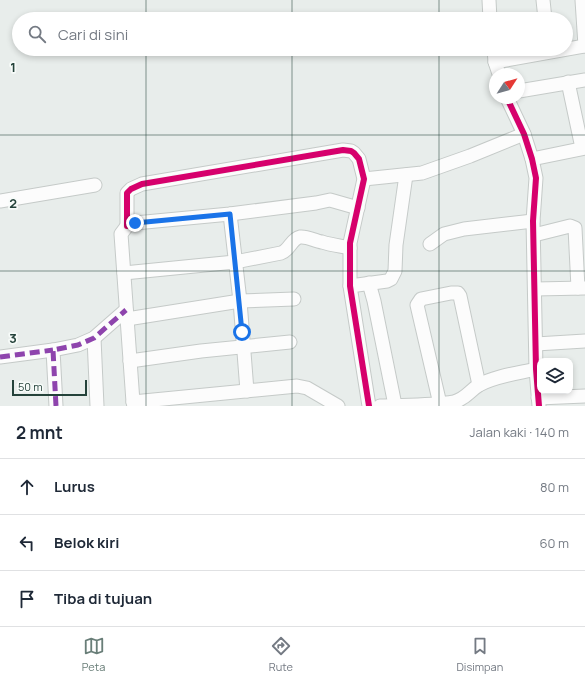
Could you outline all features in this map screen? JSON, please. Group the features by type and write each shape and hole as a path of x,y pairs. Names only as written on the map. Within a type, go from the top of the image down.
{"street":[{"path":"489,0 490,12"},
{"path":"543,0 544,12"},
{"path":"573,47 585,46 582,0"},
{"path":"496,62 522,56"},
{"path":"525,90 585,80"},
{"path":"532,159 584,148 568,82"},
{"path":"510,104 524,134 532,159 536,185 533,221 536,369 539,402 585,396"},
{"path":"364,179 422,173 524,134"},
{"path":"127,226 127,193 130,189 142,184 343,150 354,153 359,159 364,179 350,248 350,286 369,406 374,406"},
{"path":"350,286 391,280 395,271 396,245 406,175"},
{"path":"0,201 95,185"},
{"path":"338,406 307,388 297,386 134,404 121,234 127,226 135,223 230,214 330,200 358,208"},
{"path":"230,214 240,301 247,391"},
{"path":"430,244 444,234 464,229 533,221"},
{"path":"534,234 570,226 575,228 582,288 535,289"},
{"path":"124,273 235,262 282,253 300,237 306,237 323,243 350,248"},
{"path":"369,283 395,405"},
{"path":"440,404 417,305 421,299 458,293 460,296 479,385"},
{"path":"0,357 78,345 94,338 127,314 240,301 294,298"},
{"path":"94,338 97,406"},
{"path":"536,344 585,341"},
{"path":"130,361 290,342"},
{"path":"53,350 56,406"},
{"path":"380,406 440,404 462,399 479,385 499,378 536,369"}],"marked path":[{"path":"56,406 53,350 78,345 94,338 126,310"},
{"path":"0,357 53,350"}],"cycle path":[{"path":"510,104 524,134 536,178 533,221 536,369 539,406"},
{"path":"127,226 127,193 131,189 142,184 343,150 354,153 359,159 364,179 350,243 350,286 369,406"}],"route":[{"path":"135,223 230,214 242,332"}]}
